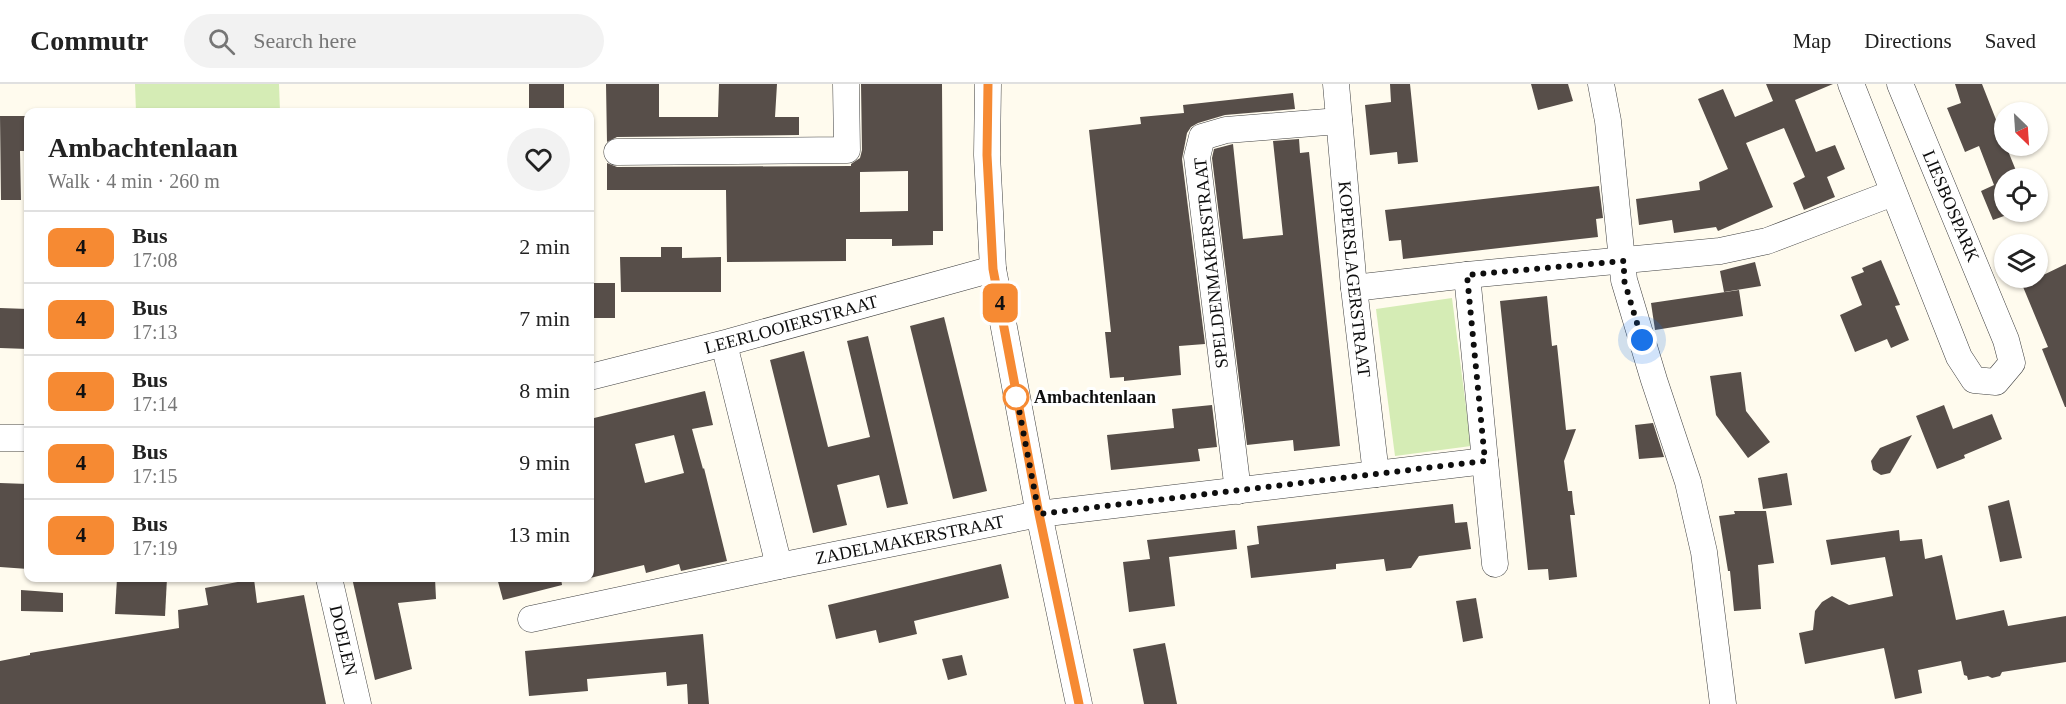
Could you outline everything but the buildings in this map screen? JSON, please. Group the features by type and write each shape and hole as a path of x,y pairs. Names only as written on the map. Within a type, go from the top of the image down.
{"street":[{"path":"616,152 847,150 846,84"},
{"path":"988,84 987,155 993,269 1039,514 1079,704"},
{"name":"KOPERSLAGERSTRAAT","path":"1335,84 1354,288 1376,474"},
{"path":"1601,84 1608,121 1624,261 1624,280 1654,380 1682,460 1704,552 1723,704"},
{"name":"LIESBOSPARK","path":"1851,84 1959,357 1974,380 1996,382 2012,363 2006,340 1900,84"},
{"name":"SPELDENMAKERSTRAAT","path":"1238,491 1197,157 1202,137 1226,129 1339,121"},
{"path":"1354,288 1720,251 1767,241 1893,193"},
{"name":"LEERLOOIERSTRAAT","path":"594,375 724,344 993,269"},
{"path":"1467,275 1495,564"},
{"path":"724,344 779,566"},
{"path":"0,438 24,438"},
{"path":"1039,514 1485,461"},
{"name":"ZADELMAKERSTRAAT","path":"531,619 1039,514"},
{"name":"DOELEN","path":"330,582 358,704"}],"green space":[{"path":"135,84 279,84 280,108 136,108"},
{"path":"1452,298 1471,446 1395,456 1376,309"}],"bus line":[{"name":"4","path":"988,84 987,155 993,269 1039,514 1079,704"}],"place":[{"name":"Ambachtenlaan","path":"1016,397"}],"route":[{"path":"1016,397 1016,394 1039,514 1485,461 1467,275 1624,261 1624,280 1642,340"}]}
